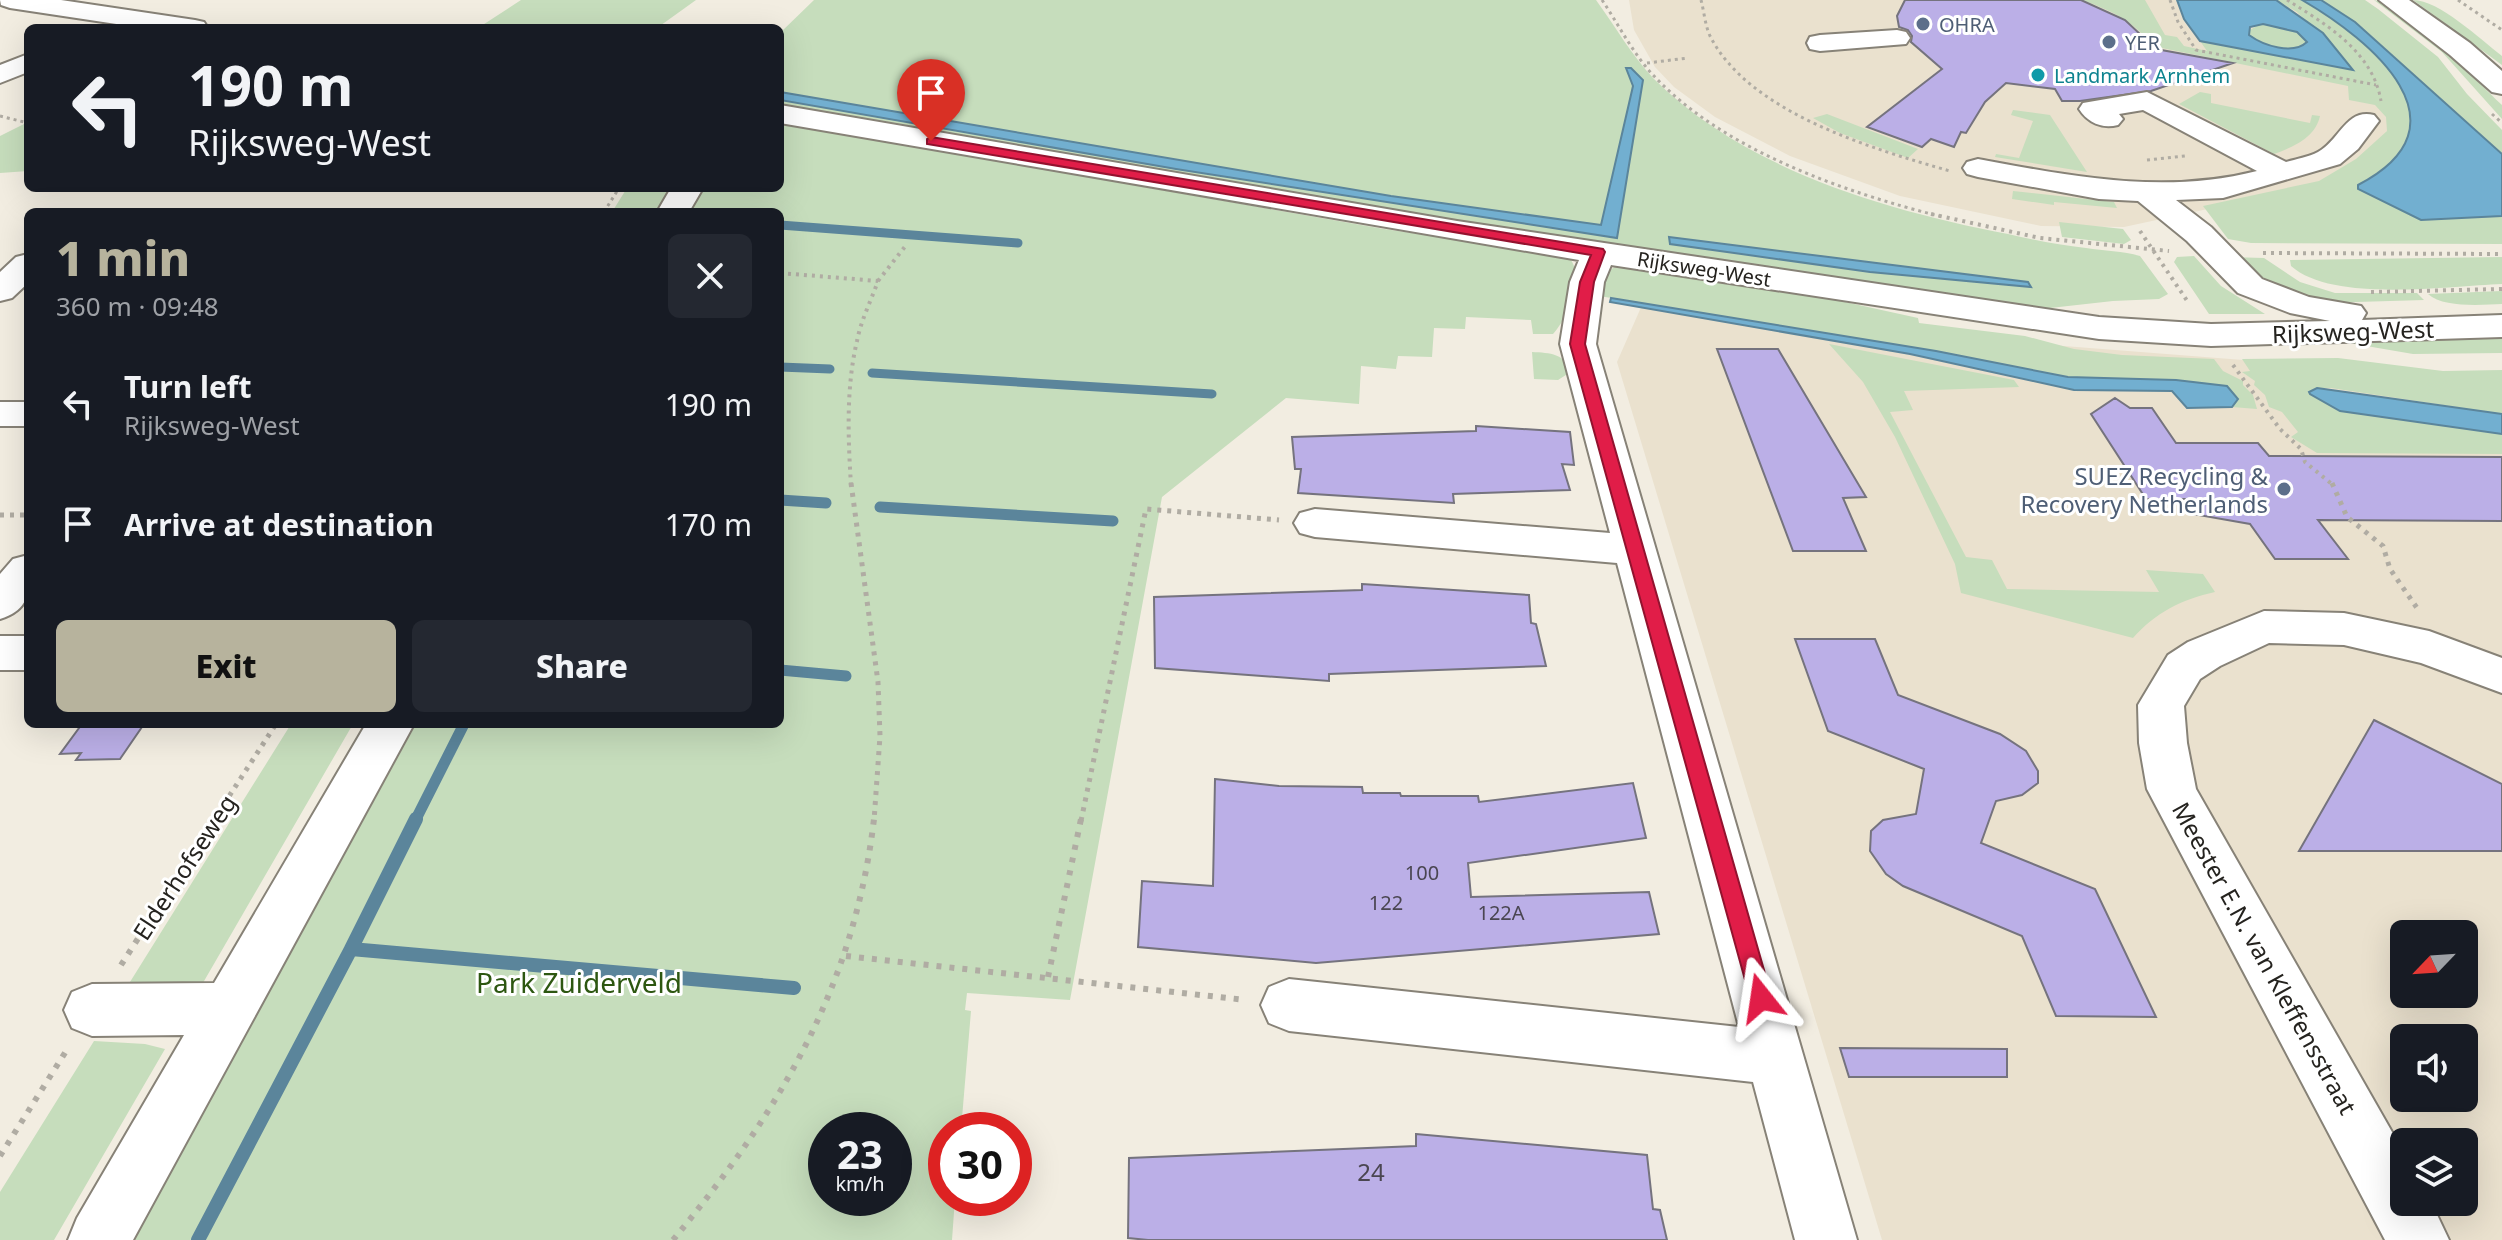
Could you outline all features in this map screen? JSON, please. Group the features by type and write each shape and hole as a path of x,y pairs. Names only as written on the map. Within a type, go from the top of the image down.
{"street":[{"path":"10,0 109,23"},
{"path":"2392,0 2460,49 2502,86"},
{"path":"1820,43 1897,38"},
{"path":"0,75 24,64"},
{"path":"2108,119 2093,109 2147,101 2284,173"},
{"name":"Rijksweg-West","path":"784,115 1103,172 1908,301 2060,320 2099,328 2211,335 2502,326"},
{"path":"1978,168 2099,190 2223,189 2329,158 2347,143 2364,121"},
{"path":"2146,192 2179,221 2184,234 2250,286 2302,306 2367,304"},
{"path":"0,249 24,248"},
{"path":"1599,252 1587,282 1578,344 1826,1240"},
{"path":"2209,252 2240,294 2291,318 2334,332"},
{"path":"0,291 24,268"},
{"name":"Rijksweg-West","path":"2060,320 2118,317 2291,318 2367,304 2502,310"},
{"path":"0,414 24,414"},
{"path":"1315,523 1637,550"},
{"path":"0,603 24,575"},
{"name":"Meester E.N. van Kleffensstraat","path":"2418,1240 2172,789 2161,705 2184,667 2204,654 2264,627 2344,629 2429,648 2502,676"},
{"path":"0,653 24,653"},
{"path":"99,1240 388,728"},
{"path":"1289,1005 1778,1058"},
{"path":"92,1010 229,1009"}],"path":[{"path":"1602,0 1659,81 1687,107 1725,131 1831,182 1941,216 2021,234 2153,250 2502,254"},
{"path":"1701,0 1702,16 1715,43 1750,81 1789,111 1897,156 1960,174 1978,168"},
{"path":"2170,0 2178,22 2196,50 2376,85"},
{"path":"2287,0 2328,24 2363,59 2381,93 2381,116 2364,121"},
{"path":"2458,0 2502,30"},
{"path":"1646,63 1688,58"},
{"path":"0,116 24,122"},
{"path":"2138,228 2153,250"},
{"path":"673,1240 712,1192 780,1095 822,1015 846,956 870,858 878,765 878,681 863,588 849,440 856,343 878,281 907,244"},
{"path":"2273,253 2278,260"},
{"path":"784,273 878,281"},
{"path":"2367,304 2502,289"},
{"path":"2230,360 2280,429 2301,449 2305,462 2331,482 2347,517 2383,546 2390,569 2421,613"},
{"path":"1048,977 1146,509 1315,523"},
{"path":"0,515 24,515"},
{"name":"Elderhofseweg","path":"0,1156 273,728"},
{"path":"846,956 1289,1005"}],"shaded area":[{"path":"1629,0 2292,0 2398,109 2374,157 2333,182 2124,227 2041,226 1900,196 1790,156 1715,117 1674,87 1655,67 1634,30"},
{"path":"1653,280 1856,330 2502,380 2502,1240 1882,1240 1617,362"}],"green space":[{"path":"521,0 696,0 663,24 484,24"},
{"path":"814,0 1596,0 1654,79 1691,111 1774,162 1819,182 1914,212 2037,240 2140,256 2168,294 2159,299 2032,310 1362,208 784,109 784,101 1176,169 1617,238 1643,80 1626,69 1633,86 1602,225 1391,196 784,93 784,29","holes":["1670,237 2028,282 2030,287 1870,272 1671,244"]},
{"path":"2082,0 2145,0 2165,35 2177,37 2184,46 2207,51 2200,41 2352,70 2297,12 2276,0 2301,0 2311,5 2344,26 2377,54 2402,89 2409,108 2410,128 2404,148 2384,171 2358,188 2421,220 2502,216 2502,244 2251,243 2228,239 2203,206 2319,181 2356,159 2387,131 2386,117 2375,105 2349,100 2348,86 2152,46 2130,23"},
{"path":"2321,0 2365,0 2438,57 2467,94 2502,130 2502,154 2369,34"},
{"path":"2374,0 2403,15 2458,63 2502,105 2502,119 2442,52"},
{"path":"2413,0 2435,6 2459,22 2502,56 2502,65"},
{"path":"2258,25 2292,30 2307,42 2285,49 2267,45 2247,32"},
{"path":"2200,92 2211,94 2211,103 2310,123 2312,115 2320,116 2308,136 2274,154 2179,104"},
{"path":"2013,110 2050,115 2087,172 1995,157 1996,154 2019,158 2033,121 2011,115"},
{"path":"1827,114 1918,149 1908,158 1840,133 1813,118"},
{"path":"24,124 24,171 0,173 0,136"},
{"name":"Park Zuiderveld","path":"784,124 1384,229 1567,255 1573,263 1576,284 1565,317 1553,334 1533,334 1531,320 1466,317 1465,329 1434,328 1432,357 1398,356 1396,369 1361,366 1359,404 1286,398 1162,497 1070,1000 967,993 965,1010 971,1011 963,1112 928,1112 928,1216 954,1216 952,1240 133,1240 414,728 784,728 784,208 690,208 698,192 784,192"},
{"path":"2013,191 2114,202 2117,208 2012,199"},
{"path":"624,192 667,192 658,208 614,208"},
{"path":"2059,222 2123,229 2131,240 2124,244 2062,237"},
{"path":"2194,256 2221,286 2265,314 2209,314 2174,262 2177,257"},
{"path":"2229,257 2264,258 2300,282 2335,293 2417,293 2424,300 2322,303 2291,299"},
{"path":"2502,257 2502,284 2391,290 2334,285 2310,277 2291,266 2290,260"},
{"path":"1616,266 1804,293 1918,318 1919,323 2025,336 2074,349 2122,355 2214,359 2223,371 2243,381 2253,395 2257,409 2232,407 2238,399 2227,386 2176,380 2068,377 1936,351 1599,296 1603,275"},
{"path":"2502,291 2502,304 2484,305 2452,304 2428,294"},
{"path":"2502,339 2502,353 2413,354 2343,342 2236,342"},
{"path":"1829,344 2014,380 2019,387 1904,391 1913,410 1890,412 1966,557 1992,560 2007,589 2159,592 2146,570 2203,574 2215,592 2170,608 2150,621 2133,638 1961,593 1955,564 1895,437 1863,382"},
{"path":"1532,352 1561,358 1569,373 1558,380 1534,379"},
{"path":"2338,358 2443,371 2502,370 2502,414 2331,388 2317,388 2310,394 2340,411 2502,434 2502,454 2317,453 2291,437 2298,432 2282,412 2269,407 2265,395 2254,385 2255,381 2242,372 2250,371 2242,359"},
{"path":"289,728 351,728 200,988 125,990"},
{"path":"94,1041 145,1044 165,1049 54,1240 0,1240 0,1192"}],"water":[{"path":"2177,0 2276,0 2323,33 2353,70 2200,41 2184,19","holes":["2263,24 2297,32 2307,42 2294,48 2262,43 2249,35 2250,27"]},
{"path":"2302,0 2321,0 2355,22 2502,154 2502,216 2421,220 2358,189 2358,185 2392,161 2408,136 2409,111 2399,85 2381,60 2356,37"},
{"path":"1626,68 1631,68 1643,80 1617,238 1176,169 784,101 784,93 1391,196 1601,225 1633,86"},
{"path":"1669,237 2028,282 2031,287 1870,272 1670,244"},
{"path":"1611,298 1936,351 2068,377 2176,380 2227,386 2238,399 2232,407 2187,408 2172,391 2074,390 1910,354 1610,302"},
{"path":"2317,388 2502,414 2502,434 2340,411 2310,394"}],"building":[{"name":"Landmark Arnhem","path":"1905,0 2081,0 2125,20 2156,49 2233,63 2151,91 2080,101 2062,101 2055,89 2006,83 1985,102 1966,133 1961,132 1954,147 1931,139 1922,147 1867,127 1942,69 1911,42 1912,36 1908,30 1899,27 1897,16"},
{"path":"1717,349 1778,349 1866,497 1843,498 1866,551 1793,551"},
{"path":"2115,398 2130,408 2152,408 2176,443 2258,443 2269,456 2502,457 2502,521 2318,520 2348,559 2275,559 2250,524 2187,513 2185,499 2146,499 2091,414"},
{"path":"1476,426 1570,432 1574,465 1562,464 1570,490 1453,494 1454,503 1298,493 1301,469 1295,469 1292,437 1476,431"},
{"path":"1362,584 1529,595 1531,623 1536,624 1546,666 1329,674 1329,681 1155,668 1154,597 1362,590"},
{"path":"1795,639 1875,639 1898,695 2000,734 2026,751 2038,771 2038,783 2022,795 1996,801 1981,843 2095,889 2156,1017 2056,1016 2022,936 1903,886 1886,874 1870,851 1871,831 1883,820 1916,814 1924,769 1828,731"},
{"path":"2374,720 2502,784 2502,851 2299,851"},
{"path":"79,728 141,728 120,759 76,760 81,753 60,754"},
{"path":"1215,779 1279,786 1362,787 1363,793 1400,793 1401,796 1478,796 1479,802 1633,783 1646,838 1468,863 1471,897 1649,892 1659,934 1316,963 1138,947 1142,881 1213,886"},
{"path":"1840,1048 2007,1049 2007,1077 1849,1077"},
{"path":"1416,1134 1647,1155 1653,1209 1660,1210 1667,1240 1128,1238 1129,1158 1416,1146"}],"waterway":[{"path":"784,225 1018,243"},
{"path":"784,367 830,369"},
{"path":"872,373 1212,394"},
{"path":"784,500 826,503"},
{"path":"880,507 1113,521"},
{"path":"784,670 846,676"},
{"path":"415,821 462,728"},
{"path":"351,949 415,821"},
{"path":"198,1240 351,949"},
{"path":"351,949 794,988"}],"place":[{"name":"OHRA","path":"1923,24"},
{"name":"YER","path":"2109,42"},
{"name":"Landmark Arnhem","path":"2038,75"},
{"name":"SUEZ Recycling & Recovery Netherlands","path":"2284,489"}],"route":[{"path":"931,141 1457,231 1599,252 1587,282 1578,344 1761,998"}]}
